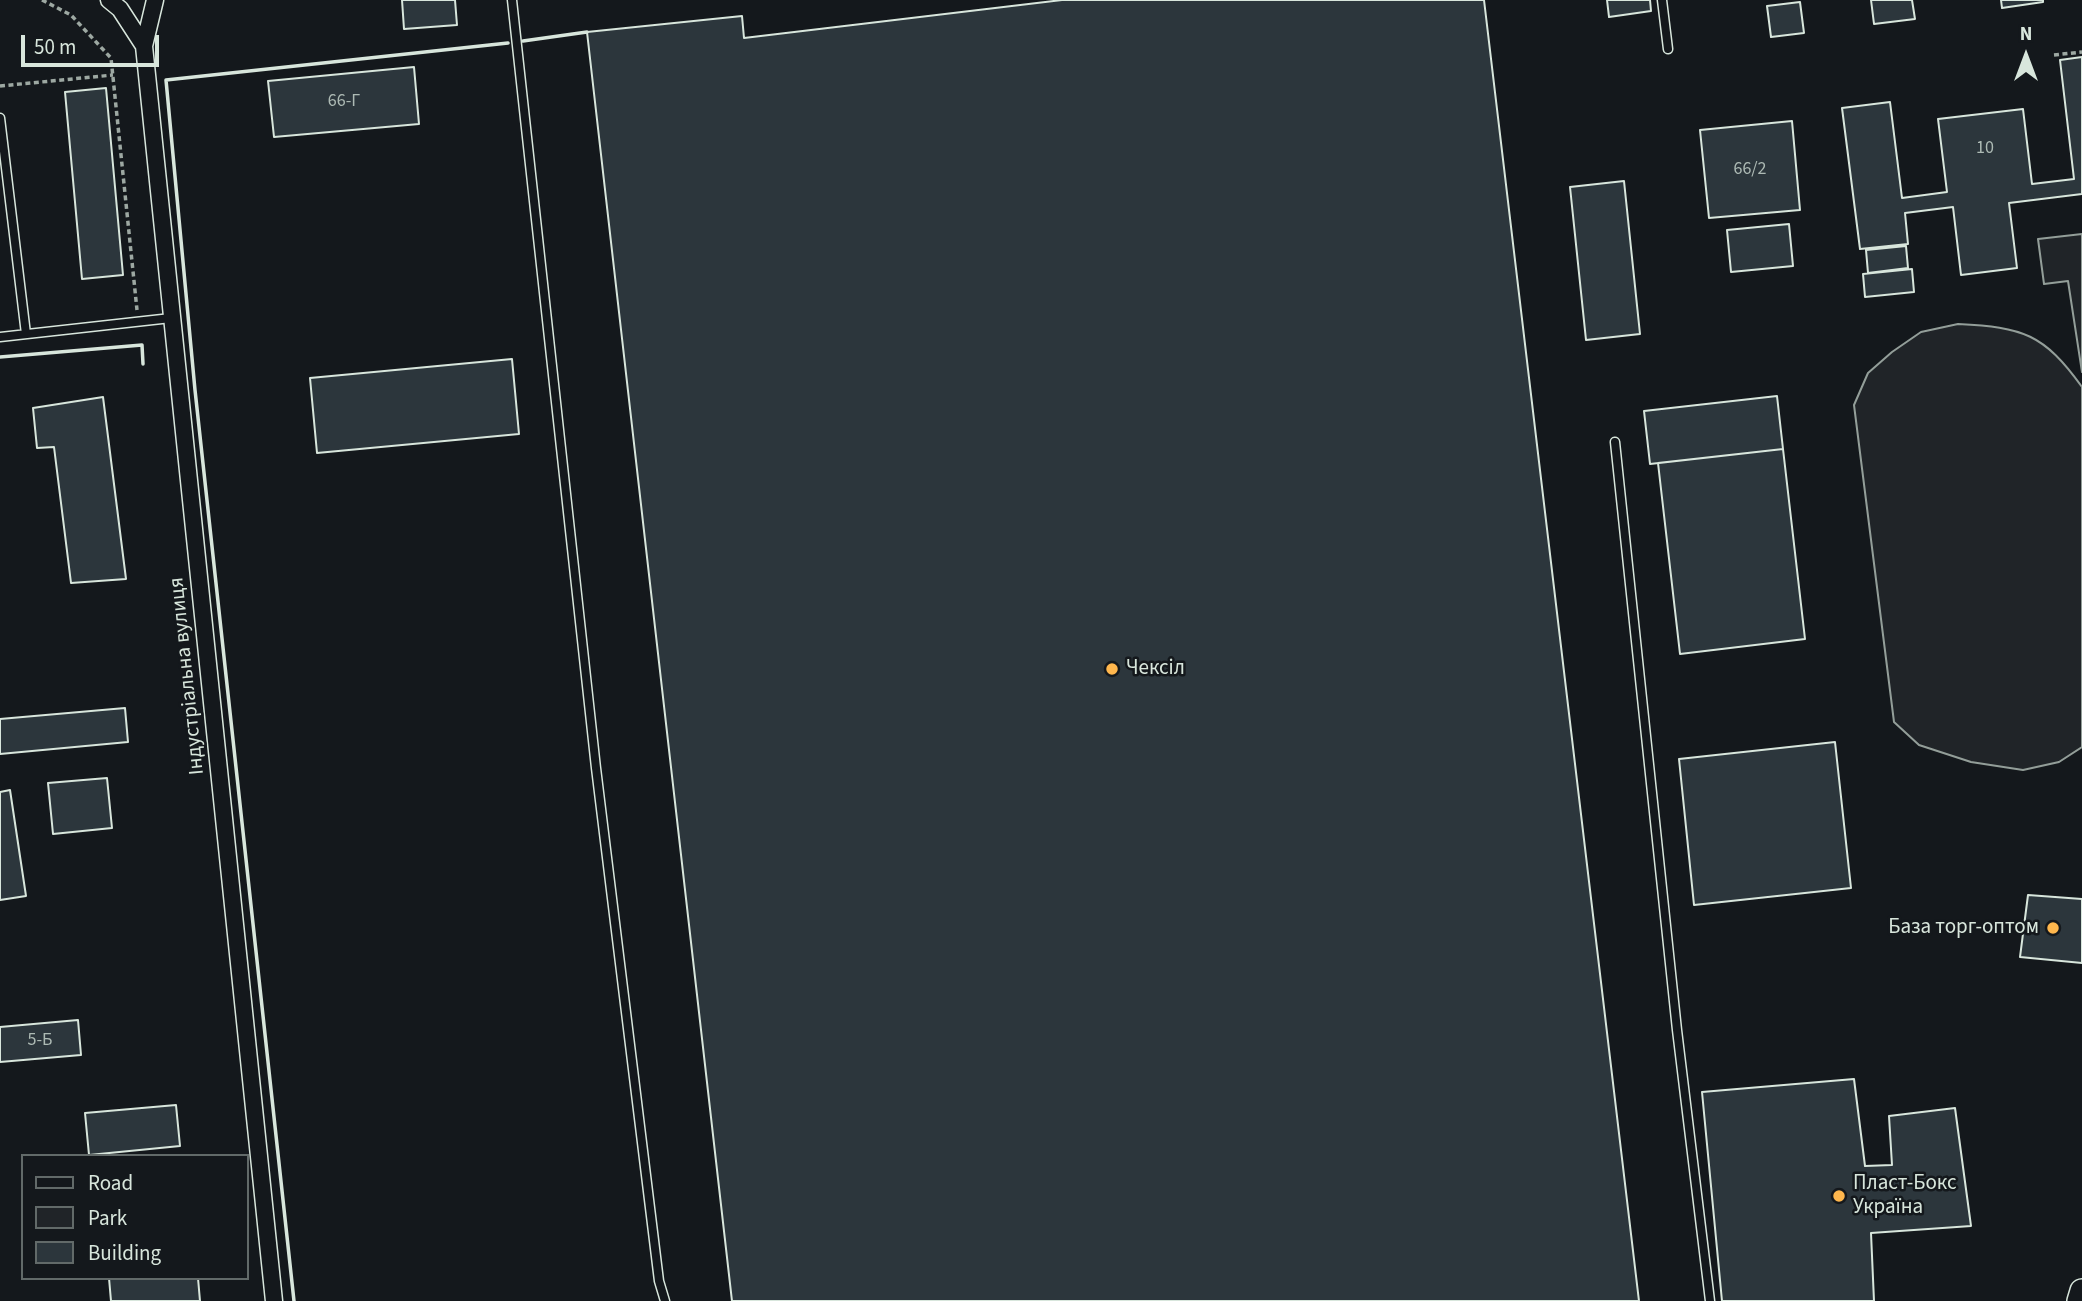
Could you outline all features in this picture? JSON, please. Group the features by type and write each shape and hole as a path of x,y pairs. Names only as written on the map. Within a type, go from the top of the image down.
{"street":[{"name":"Індустріальна вулиця","path":"109,0 120,9 144,46"},
{"name":"Індустріальна вулиця","path":"155,0 144,46 274,1301"},
{"path":"2079,1301 2082,1291"}],"lane":[{"path":"512,0 596,768 659,1281 665,1301"},
{"path":"1662,0 1668,48"},
{"path":"0,118 26,334"},
{"path":"0,337 171,318"},
{"path":"1615,442 1677,1030 1710,1301"}],"path":[{"path":"43,0 71,15 111,58 139,322"},
{"path":"2054,55 2082,52"},
{"path":"0,86 113,75"}],"green space":[{"path":"2082,234 2082,372 2068,281 2044,284 2038,239"},
{"path":"1958,324 2016,331 2030,337 2056,355 2082,387 2082,747 2059,762 2023,770 1971,762 1919,745 1894,722 1854,405 1868,373 1892,352 1921,332"}],"building":[{"path":"402,0 455,0 457,25 404,29"},
{"name":"Чексіл","path":"1062,0 1484,0 1639,1301 732,1301 587,32 742,16 744,38"},
{"path":"1607,0 1650,0 1651,11 1609,17"},
{"path":"1871,0 1912,0 1915,19 1874,24"},
{"path":"2001,0 2043,0 2043,2 2002,8"},
{"path":"1800,2 1804,33 1771,37 1767,6"},
{"path":"2082,57 2082,194 2009,203 2017,268 1961,275 1953,207 1905,213 1908,244 1860,249 1842,108 1890,102 1902,198 1947,192 1938,119 2023,109 2032,184 2074,179 2060,60"},
{"path":"414,67 419,124 274,137 268,81"},
{"path":"106,88 123,275 82,279 65,92"},
{"path":"1792,121 1800,210 1709,218 1700,130"},
{"path":"1624,181 1640,334 1586,340 1570,187"},
{"path":"1789,224 1793,266 1731,272 1727,230"},
{"path":"1906,246 1908,268 1868,273 1866,250"},
{"path":"1912,269 1914,292 1865,297 1863,274"},
{"path":"512,359 519,434 317,453 310,378"},
{"path":"1777,396 1783,449 1650,464 1644,411"},
{"path":"103,397 126,579 71,583 54,447 37,448 33,408"},
{"path":"1783,449 1805,639 1680,654 1658,463"},
{"path":"125,708 128,742 0,754 0,719"},
{"path":"1835,742 1851,888 1694,905 1679,759"},
{"path":"107,778 112,828 53,834 48,783"},
{"path":"10,790 26,896 0,900 0,792"},
{"name":"База торг-оптом","path":"2028,895 2082,899 2082,963 2020,957"},
{"path":"78,1020 81,1055 0,1062 0,1027"},
{"name":"Пласт-Бокс Україна","path":"1854,1079 1865,1166 1892,1165 1889,1116 1955,1108 1971,1226 1871,1233 1874,1301 1722,1301 1702,1092"},
{"path":"176,1105 180,1146 89,1154 85,1113"},
{"path":"109,1280 198,1280 200,1301 111,1301"}],"wall":[{"path":"523,41 587,32"},
{"path":"294,1301 195,390 166,80 508,43"},
{"path":"0,357 142,345 143,364"}],"place":[{"name":"Чексіл","path":"1112,669"},
{"name":"База торг-оптом","path":"2053,928"},
{"name":"Пласт-Бокс Україна","path":"1839,1196"}]}
